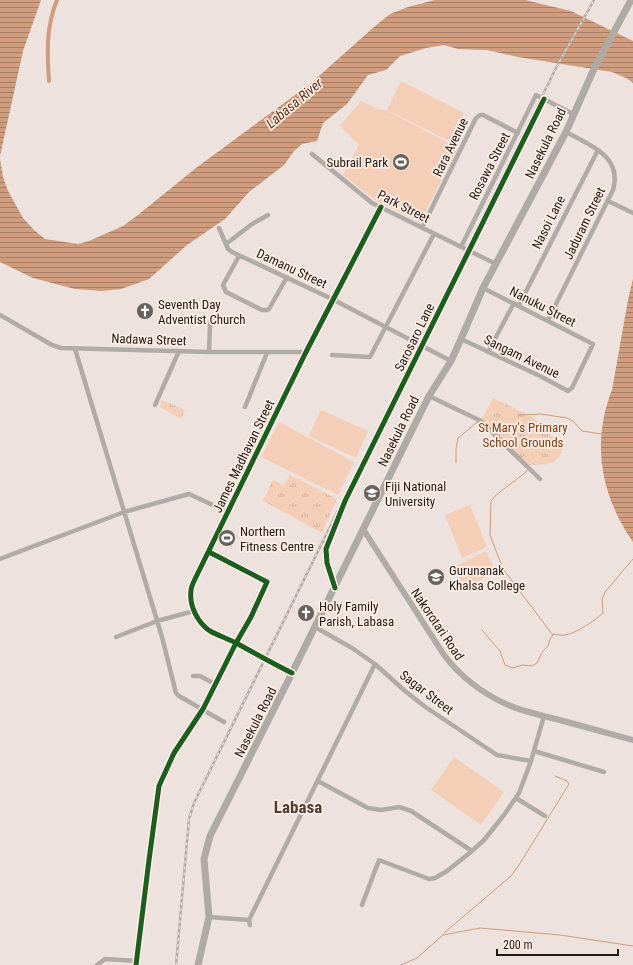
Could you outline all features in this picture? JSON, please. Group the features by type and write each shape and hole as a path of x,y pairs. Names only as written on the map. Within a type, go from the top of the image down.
{"main road":[{"name":"Nasekula Road","path":"198,965 209,917 204,859 207,845 429,396 461,339 483,288 566,132 593,71 631,0"}],"street":[{"name":"Rosawa Street","path":"461,247 536,96 544,99"},
{"path":"544,99 573,114"},
{"name":"Sarosaro Lane","path":"335,588 326,549 345,501 544,99"},
{"name":"Rara Avenue","path":"422,228 476,118 483,115 518,133"},
{"name":"Jaduram Street","path":"548,320 608,201 616,181 613,165 607,156 566,132"},
{"name":"Nasoi Lane","path":"488,352 517,304 598,150"},
{"name":"Park Street","path":"312,154 366,198 381,207 496,264"},
{"path":"608,201 633,213"},
{"name":"James Madhavan Street","path":"292,673 264,660 236,643 209,630 197,618 191,600 191,591 195,579 332,299 381,207"},
{"path":"226,244 252,224 268,215"},
{"name":"Damanu Street","path":"219,228 228,250 332,299 420,346 423,345 450,361"},
{"path":"332,355 370,357 434,234"},
{"path":"239,256 223,286 224,289 226,292 262,310 269,309 287,277"},
{"name":"Nanuku Street","path":"483,288 593,344"},
{"name":"Nadawa Street","path":"0,315 52,345 61,348 266,353 306,352"},
{"path":"208,352 210,324 211,320 215,318"},
{"name":"Sangam Avenue","path":"461,339 540,376 568,391 572,388 593,344"},
{"path":"75,349 162,637 176,693 178,696 224,722"},
{"path":"155,405 179,351"},
{"path":"245,408 266,353"},
{"path":"429,396 481,421 540,479"},
{"path":"0,560 124,512 189,494 228,512"},
{"name":"Nakorotari Road","path":"363,529 444,655 463,676 494,698 507,704 544,716 633,740"},
{"path":"97,965 105,959 136,963 159,786 174,753 203,709 236,643 251,617 266,582 209,552"},
{"path":"116,637 157,622 194,611"},
{"name":"Sagar Street","path":"315,627 334,636 375,664 424,706 497,755 531,761"},
{"path":"250,925 249,920 375,664"},
{"path":"193,676 200,676 216,684"},
{"path":"362,905 379,860 429,879 447,871 484,840 519,793 531,761 544,716"},
{"path":"534,751 604,772"},
{"path":"318,781 368,808 381,810 399,807 411,811 472,851"},
{"path":"516,798 545,816"},
{"path":"209,917 249,920"}],"green space":[{"path":"401,81 464,113 449,141 387,110"},
{"name":"Subrail Park","path":"361,101 376,108 386,110 458,148 420,222 375,200 343,175 359,145 340,126"},
{"name":"St Mary's Primary School Grounds","path":"493,398 534,418 563,448 557,459 548,464 525,465 481,421"},
{"path":"162,400 185,410 181,419 160,407"},
{"path":"321,410 368,431 356,458 309,436"},
{"path":"279,422 354,462 338,495 261,457"},
{"path":"290,475 337,499 322,533 263,501 273,480 284,485"},
{"path":"470,505 487,547 462,558 445,515"},
{"path":"486,551 496,572 464,588 454,567"},
{"path":"454,757 504,792 481,825 431,790"}],"water":[{"path":"0,0 41,0 23,51 0,156"},
{"name":"Labasa River","path":"435,0 525,0 571,11 633,41 633,83 612,72 518,57 487,50 458,49 444,45 426,48 400,56 386,70 368,75 347,104 323,123 317,141 302,144 294,151 284,165 249,192 225,219 187,245 149,279 121,289 102,291 75,289 33,278 0,262 0,159 3,177 8,191 23,218 34,230 45,239 78,244 89,241 123,226 138,215 196,168 310,84 390,14 408,7"},
{"path":"633,279 633,542 613,506 603,469 601,449 602,430 612,390"}],"waterway":[{"path":"49,81 48,40 53,10 57,0"},
{"path":"519,415 541,414 567,418 573,421 582,431 602,434"},
{"path":"456,463 458,438 476,423 479,422 479,426 484,427"},
{"path":"493,436 525,467"},
{"path":"528,469 496,495 491,501 490,535 503,569 552,634 563,635 575,632 603,613 602,599 605,592 633,559"},
{"path":"482,630 500,651 505,665 513,668 522,665 532,666 537,663 554,634"},
{"path":"444,933 511,876 519,865 569,784 567,781 555,776"},
{"path":"401,965 417,958 443,935 480,928 560,935 633,946"}],"railway":[{"path":"176,965 189,819 194,803 557,66 594,0"}],"cycle path":[{"path":"335,588 327,563 326,549 345,501 544,99"},
{"path":"292,673 206,628 195,614 191,602 191,588 306,352 381,207"},
{"path":"136,965 159,786 174,753 203,709 236,643 251,617 267,582 209,552"}],"place":[{"name":"Subrail Park","path":"401,162"},
{"name":"Seventh Day Adventist Church","path":"145,311"},
{"name":"Fiji National University","path":"372,493"},
{"name":"Northern Fitness Centre","path":"227,538"},
{"name":"Gurunanak Khalsa College","path":"436,577"},
{"name":"Holy Family Parish, Labasa","path":"306,613"}],"district":[{"name":"Labasa","path":"298,807"}]}
